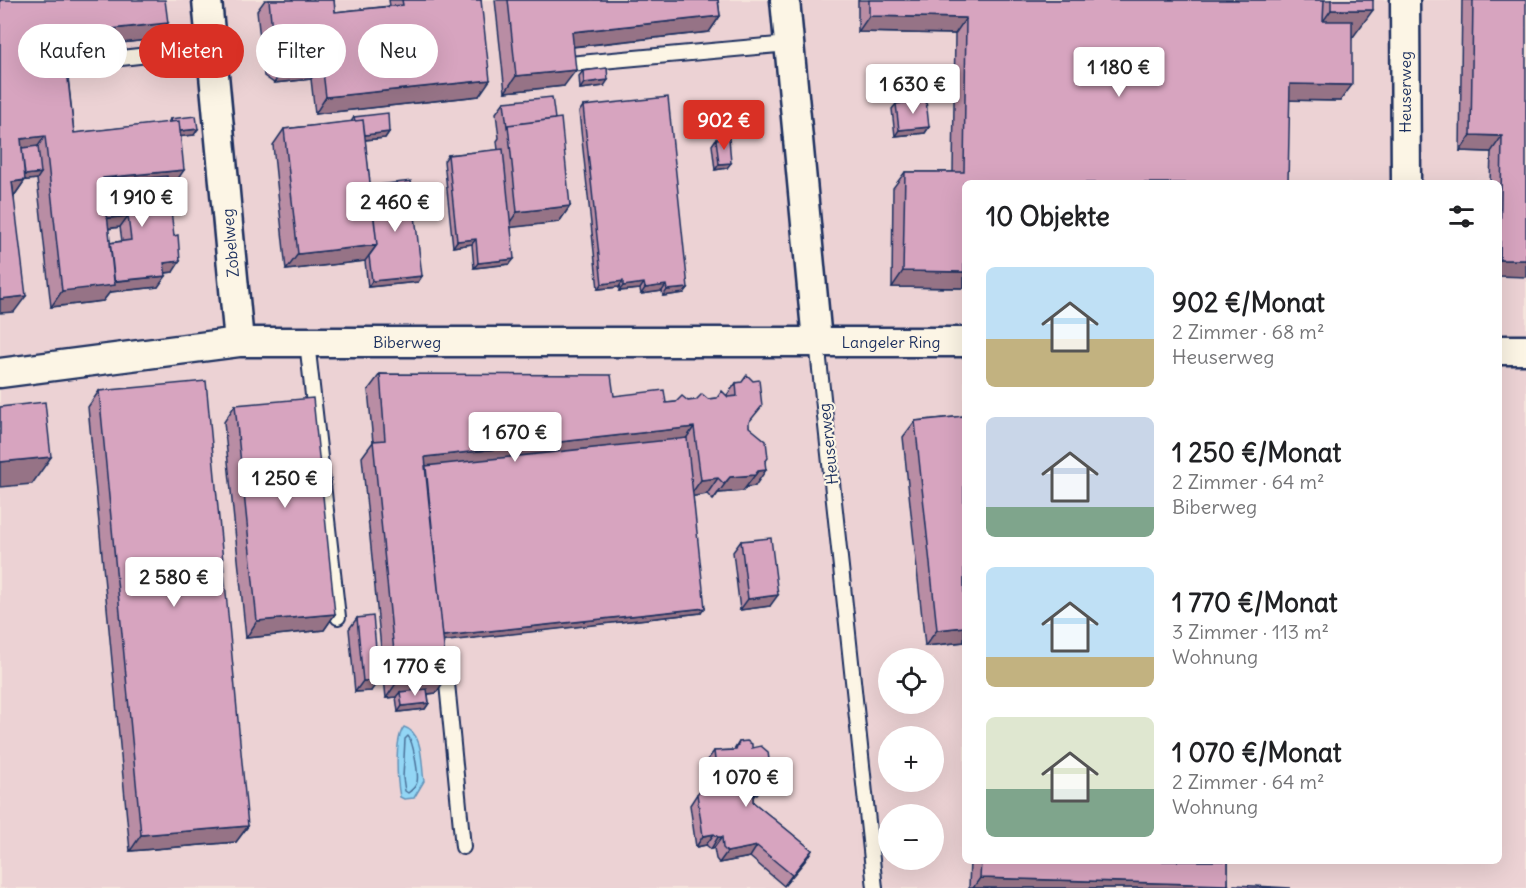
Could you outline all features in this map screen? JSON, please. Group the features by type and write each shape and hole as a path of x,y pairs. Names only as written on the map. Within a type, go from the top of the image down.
{"street":[{"name":"Zobelweg","path":"207,0 210,24"},
{"name":"Heuserweg","path":"785,0 817,341"},
{"name":"Heuserweg","path":"1405,0 1406,180"},
{"name":"Zobelweg","path":"215,78 239,342"},
{"name":"Langeler Ring","path":"817,341 962,342"},
{"name":"Biberweg","path":"0,373 239,342 817,341"},
{"path":"1502,350 1526,350"}],"lane":[{"path":"569,64 789,44"},
{"name":"Heuserweg","path":"817,341 875,888"},
{"path":"307,342 338,617"},
{"path":"446,673 464,847"}],"shaded area":[{"path":"0,0 1526,0 1526,888 0,888"}],"water":[{"path":"404,727 410,730 418,742 424,781 414,798 404,799 400,797 397,760 399,741"}],"building":[{"path":"0,0 165,0 168,23 139,24 139,26 127,27 127,24 18,24 18,78 68,78 74,133 179,121 184,170 103,178 115,285 62,291 45,136 21,139 25,180 12,182 26,296 0,299"},
{"path":"269,0 334,0 335,12 403,5 402,0 481,0 490,80 326,97 324,78 346,78 346,24 271,24"},
{"path":"508,0 718,0 720,16 572,32 576,70 516,76"},
{"path":"869,0 1324,0 1323,21 1352,21 1352,85 1290,84 1288,180 962,180 962,272 903,271 905,172 964,172 966,18 869,16"},
{"path":"1331,0 1373,0 1373,10 1331,10"},
{"path":"1473,0 1526,0 1526,260 1502,260 1502,136 1471,135"},
{"path":"607,68 608,80 584,83 583,71"},
{"path":"552,97 555,119 508,125 507,127 504,102"},
{"path":"668,97 688,288 667,290 666,285 645,288 644,283 623,286 623,281 602,284 583,106"},
{"path":"926,100 929,127 899,130 896,104"},
{"path":"388,113 389,132 365,135 363,120 355,121 354,117"},
{"path":"196,116 198,129 180,131 179,121 171,122 170,119"},
{"path":"561,118 570,206 517,212 508,125"},
{"path":"363,120 377,245 298,254 284,129"},
{"path":"729,138 731,163 719,164 716,139"},
{"path":"38,146 41,173 25,175 22,148"},
{"path":"503,149 514,259 478,263 476,239 457,241 448,155"},
{"path":"167,176 174,236 178,235 180,261 164,263 166,276 114,281 110,243 131,240 128,216 107,218 103,183"},
{"path":"411,181 422,276 372,281 369,256 377,245 370,186"},
{"path":"380,374 611,375 614,396 664,390 666,403 676,402 682,396 688,401 696,400 702,394 708,399 717,398 722,391 728,397 737,396 736,383 742,382 747,375 753,381 759,380 762,406 749,422 749,427 766,441 768,458 765,462 766,470 758,471 755,475 730,477 724,484 718,478 701,480 694,427 425,457 447,677 397,682 373,441 385,440"},
{"path":"206,381 248,826 141,835 99,391"},
{"path":"313,398 335,614 257,621 235,405"},
{"path":"45,402 51,457 0,462 0,407"},
{"path":"962,416 962,627 937,630 915,421"},
{"path":"687,438 705,608 443,636 425,466"},
{"path":"771,538 778,595 748,599 741,541"},
{"path":"373,616 379,680 363,681 357,618"},
{"path":"427,689 429,703 402,706 400,692"},
{"path":"747,741 752,744 752,748 761,746 768,752 771,775 764,783 758,783 753,802 812,850 792,875 757,846 727,852 723,848 722,837 714,834 703,836 697,794 703,787 718,786 714,751 736,750 739,742"},
{"path":"981,864 1228,864 1228,885 980,878"},
{"path":"1234,885 1291,888 1234,888"}]}
